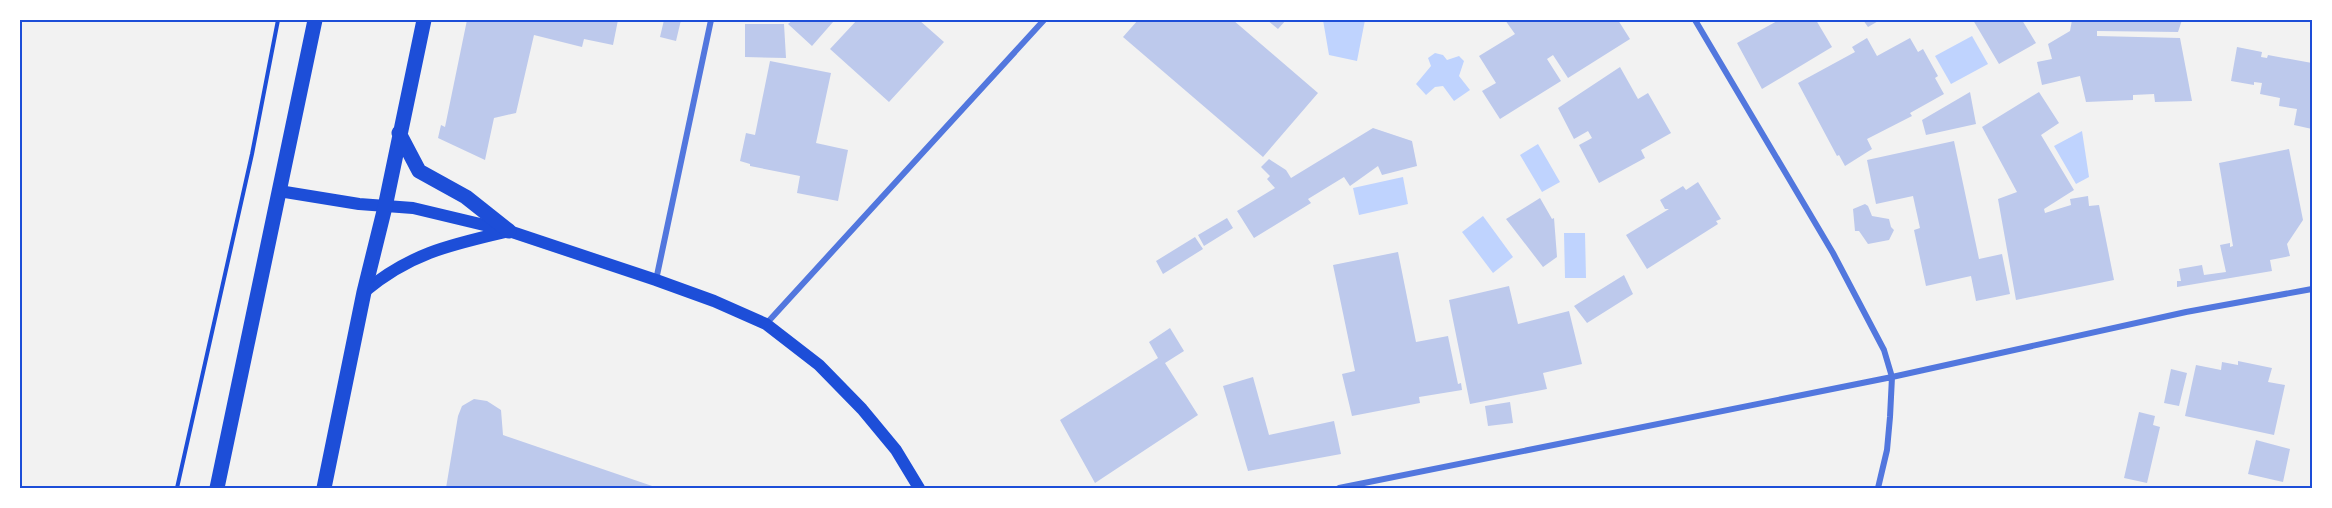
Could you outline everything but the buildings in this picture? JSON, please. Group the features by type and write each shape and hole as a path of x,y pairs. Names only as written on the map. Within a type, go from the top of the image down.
{"main road":[{"path":"217,489 315,20"},
{"path":"324,489 364,292 386,207 399,133 424,20"},
{"path":"399,133 419,171 466,197 509,231"},
{"path":"279,191 386,207 413,208 509,231 656,280 714,301 766,324 819,365 861,409 896,450 919,489"},
{"path":"364,292 424,253 509,231"}],"street":[{"path":"656,280 711,20"},
{"path":"766,324 1044,20"},
{"path":"1695,20 1833,253 1884,350 1892,377 1887,450 1878,489"},
{"path":"1339,489 1892,377 2186,312 2313,289"}],"path":[{"path":"177,489 252,154 278,20"}],"water":[{"path":"1323,20 1365,20 1357,61 1329,55"},
{"path":"1972,36 1988,64 1951,84 1935,56"},
{"path":"1435,53 1443,55 1447,60 1459,56 1464,61 1459,76 1470,90 1454,101 1443,86 1435,87 1426,95 1416,84 1431,66 1428,58"},
{"path":"2082,131 2089,177 2076,184 2054,146"},
{"path":"1538,144 1560,182 1542,192 1520,155"},
{"path":"1403,177 1408,204 1359,215 1353,188"},
{"path":"1483,216 1513,257 1493,273 1462,232"},
{"path":"1564,233 1585,233 1586,278 1565,278"}]}
